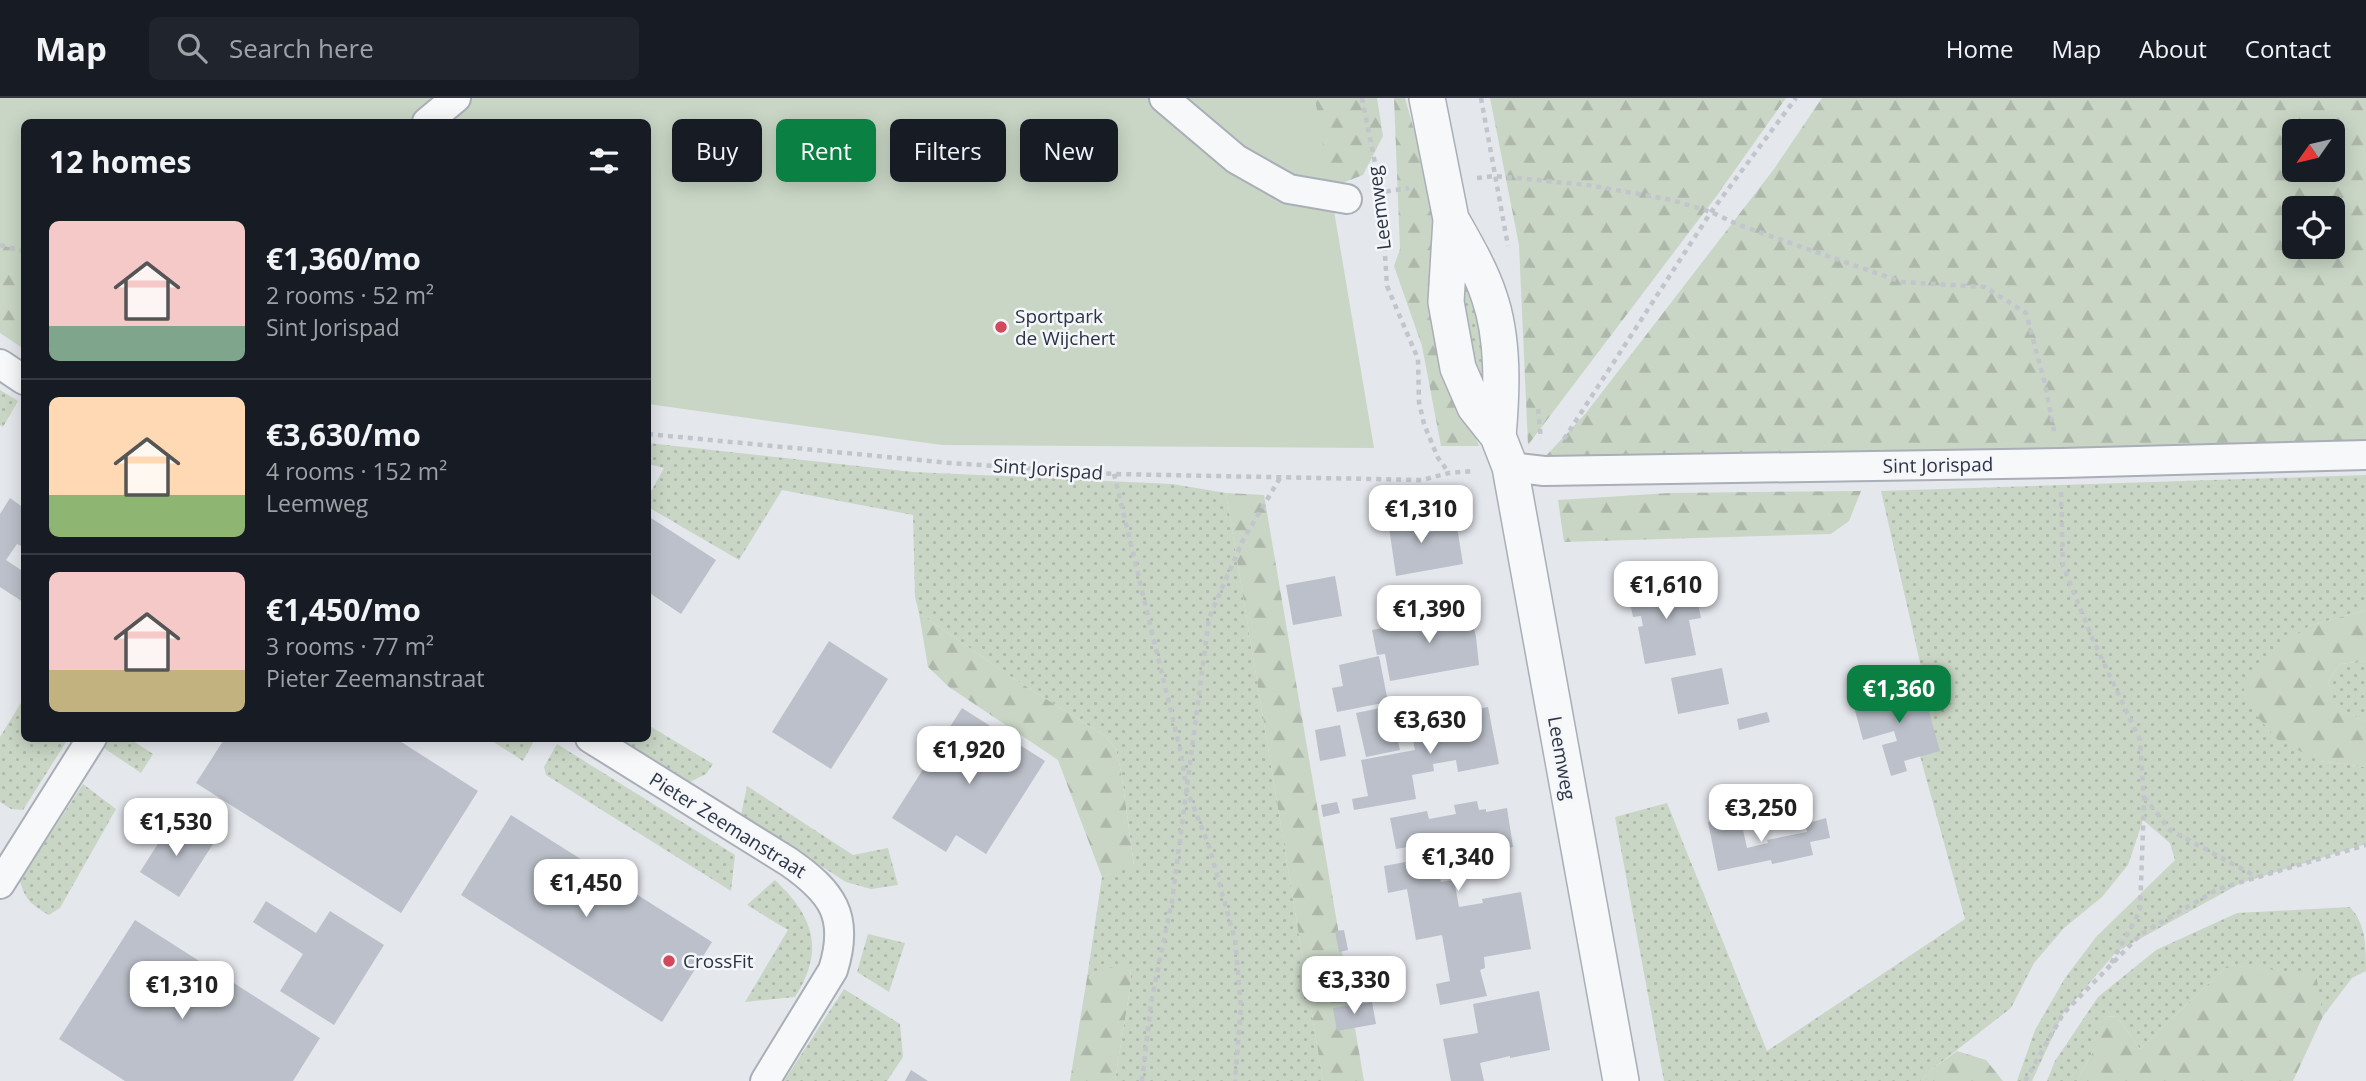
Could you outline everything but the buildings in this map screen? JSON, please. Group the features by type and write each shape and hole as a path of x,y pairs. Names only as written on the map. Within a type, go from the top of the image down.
{"street":[{"path":"431,119 456,98"},
{"path":"1164,98 1236,159 1289,189 1347,199"},
{"name":"Leemweg","path":"1427,98 1451,219 1472,256 1490,298 1501,357 1504,452 1620,1081"},
{"path":"0,365 21,378"},
{"name":"Sint Jorispad","path":"1504,452 1544,471 2366,455"},
{"path":"0,884 89,742"},
{"name":"Pieter Zeemanstraat","path":"596,742 789,862 810,877 838,912 841,935 833,970 765,1081"}],"path":[{"name":"Leemweg","path":"1362,98 1381,192 1387,286 1418,359 1419,402 1424,424 1438,458 1449,473"},
{"path":"1481,98 1495,176 1588,185 1672,200 1712,212 1739,225 1902,282 1985,287 2026,313 2045,384 2061,463 2063,566 2093,640 2140,740 2144,797 2140,911 2109,967"},
{"path":"1544,471 1712,212 1796,98"},
{"path":"0,244 21,250"},
{"name":"Sint Jorispad","path":"651,434 950,463 1114,474 1422,480 1449,473"},
{"path":"1114,474 1181,753 1186,787 1209,846 1236,940 1241,1006 1235,1081"},
{"path":"1142,1081 1151,1003 1172,901 1209,618 1243,540 1280,477"},
{"path":"2144,797 2170,830 2258,877"},
{"path":"2025,1081 2063,1014 2141,934 2218,889 2366,845"}],"green space":[{"path":"0,98 21,119 21,347 0,333"},
{"name":"Sportpark de Wijchert","path":"0,98 1315,98 1374,448 942,445 651,404 651,119 21,119 21,250 0,245"},
{"path":"1193,98 1377,98 1383,136 1363,175 1337,185 1293,179"},
{"path":"1394,98 1405,98 1435,206 1451,377 1479,446 1441,446 1422,346 1394,266 1400,249"},
{"path":"1490,98 1786,98 1715,198 1528,445 1519,245"},
{"path":"1822,98 2366,98 2366,457 1543,459 1586,413 1774,169"},
{"path":"1473,276 1492,382 1476,385 1454,280"},
{"path":"0,390 18,401 3,427 0,425"},
{"path":"651,443 913,472 1172,484 1226,493 1323,1081 1115,1081 1131,982 1130,969 1096,972 1087,978 1102,877 1134,865 1116,749 1105,736 1013,678 919,613 915,597 913,515 782,490 739,560 651,509 651,492 664,468 651,465"},
{"path":"2366,475 2366,610 2309,626 2319,761 2366,767 2366,844 2241,883 2116,952 2063,1014 2032,1081 2017,1081 2035,1030 2065,978 2096,937 2175,860 2170,843 2143,820 2128,865 2102,897 2064,928 2034,963 2011,1008 1931,1070 1921,1081 1664,1081 1615,817 1667,803 1767,1051 1965,919 1901,687 1924,680 1881,491"},
{"path":"1861,491 1849,521 1831,534 1564,542 1558,500 1670,493"},
{"path":"1226,493 1264,495 1364,1081 1323,1081"},
{"path":"2366,610 2366,661 2340,664 2328,681 2336,706 2366,722 2366,767 2319,761 2277,739 2254,713 2242,685 2261,661 2309,626"},
{"path":"919,613 1013,678 1105,736 1116,749 1121,771 1134,866 1102,877 1058,760 949,687 928,667"},
{"path":"2366,661 2366,722 2335,706 2328,681 2340,664"},
{"path":"21,703 21,742 66,742 23,810 11,809 0,802 0,737"},
{"path":"651,727 713,764 706,774 690,782 626,742 651,742"},
{"path":"108,742 135,742 153,754 141,773 104,748"},
{"path":"494,742 533,742 523,761"},
{"path":"557,744 735,855 731,891 546,775 544,767"},
{"path":"83,784 116,809 60,908 49,915 30,901 20,881"},
{"path":"747,786 853,855 888,848 898,885 871,889 846,882 741,815"},
{"path":"775,880 799,907 806,921 811,935 810,964 795,997 745,1002 788,930 747,905"},
{"path":"2350,907 2362,928 2366,971 2352,978 2323,1016 2315,975 2228,965 2140,1049 2117,1017 2106,1016 2095,1048 2077,1081 2047,1081 2055,1061 2098,997 2156,950 2237,913"},
{"path":"868,934 905,943 889,992 857,972"},
{"path":"2228,965 2316,974 2323,1016 2293,1081 2077,1081 2095,1048 2105,1016 2117,1017 2140,1049"},
{"path":"1115,966 1130,969 1131,982 1115,1081 1070,1081 1087,978"},
{"path":"844,989 900,1024 903,1057 887,1081 784,1081"},
{"path":"1957,1051 1986,1060 2003,1081 1921,1081"}],"place":[{"name":"Sportpark de Wijchert","path":"1001,327"},
{"name":"CrossFit","path":"669,961"}]}
